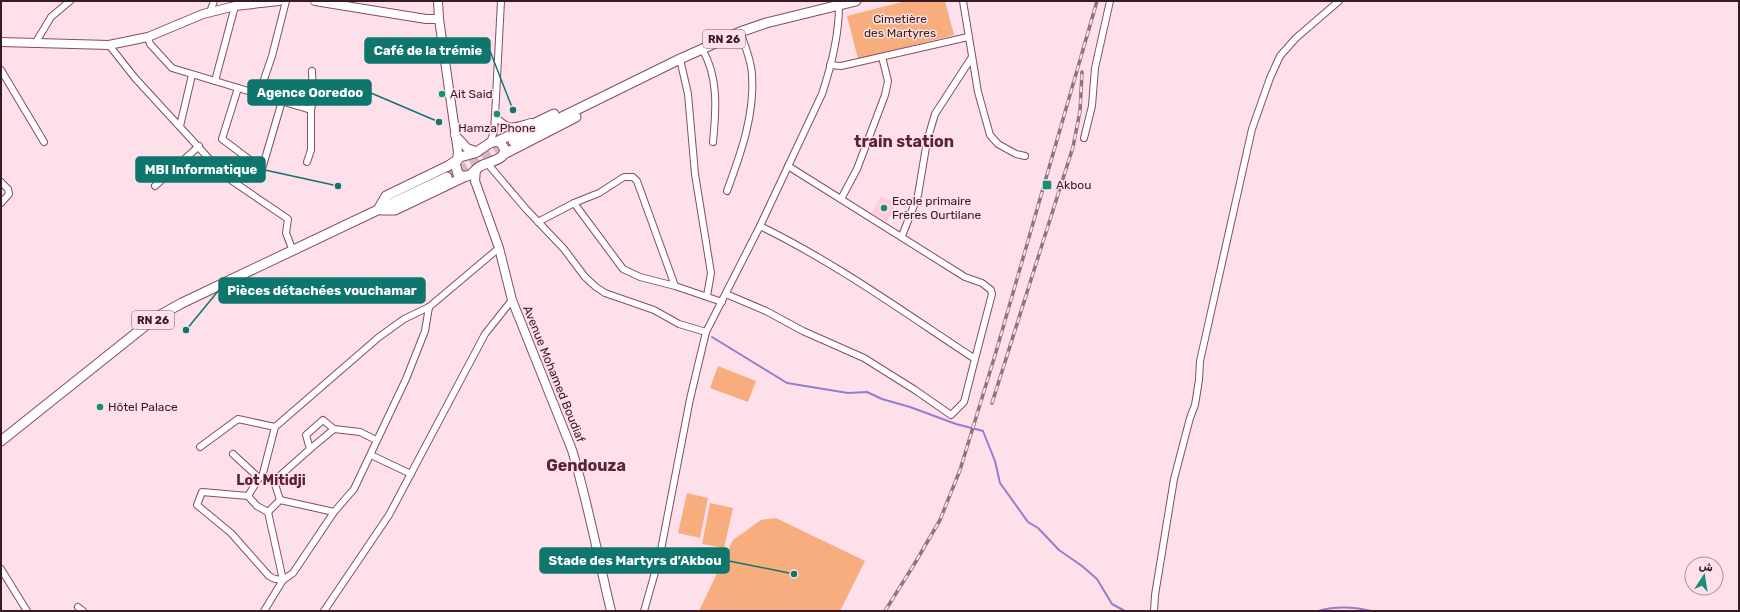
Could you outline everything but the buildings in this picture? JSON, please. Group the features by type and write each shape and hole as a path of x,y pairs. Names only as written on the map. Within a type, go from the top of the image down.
{"main road":[{"name":"RN 26","path":"513,141 680,59 740,32 766,23 856,1"},
{"name":"RN 26","path":"378,210 386,196 448,166 464,156 478,152 494,142 584,100 600,98"},
{"name":"RN 26","path":"378,210 395,210 466,176 487,163 498,159 504,154 589,110 600,98"},
{"path":"494,142 501,143 505,150 504,154"},
{"path":"457,160 455,163 456,171 461,176 466,176"},
{"name":"RN 26","path":"1,441 155,318 182,303 447,177"}],"street":[{"path":"36,42 50,17 70,1"},
{"path":"210,12 214,1"},
{"path":"1,42 110,45 148,37 210,12 235,6 279,1"},
{"path":"259,94 272,56 286,1"},
{"path":"315,1 426,19 439,19"},
{"path":"438,1 457,160"},
{"path":"494,142 501,1"},
{"path":"963,1 978,92 990,135 998,144 1016,154 1025,156"},
{"path":"1084,138 1092,106 1095,68 1110,1"},
{"path":"1154,611 1155,594 1174,479 1190,418 1195,405 1200,361 1252,129 1270,78 1280,56 1296,38 1339,1"},
{"path":"644,611 660,555 690,399 706,332 760,226 822,94 830,65 839,16 839,5"},
{"path":"215,81 235,6"},
{"path":"728,191 742,148 750,111 752,75 740,32"},
{"path":"148,37 150,44 172,68 311,110"},
{"path":"830,65 842,66 968,37"},
{"path":"110,45 135,78 225,176 288,219 286,233 293,251"},
{"path":"702,49 714,80 715,118 713,142"},
{"path":"841,198 857,169 885,95 888,81 882,57"},
{"path":"902,236 918,195 928,141 935,114 972,57"},
{"path":"680,59 688,94 695,174 711,273 706,296"},
{"path":"1,70 44,142"},
{"path":"307,162 312,150 312,71"},
{"path":"180,126 192,75"},
{"path":"238,88 222,139 262,169 282,101"},
{"path":"495,116 503,125 508,127 548,117"},
{"path":"455,136 467,148 478,152"},
{"path":"156,186 198,146"},
{"path":"496,172 504,154"},
{"path":"487,163 538,222 564,249 585,277 596,287 605,293 654,310 679,324 706,332"},
{"path":"726,294 766,311 803,331 864,358 951,415 964,402 992,294 991,290 982,283 965,277 902,236 788,166"},
{"path":"466,176 475,181 476,169"},
{"path":"538,222 574,203 598,193 624,177 633,177 637,181 675,286"},
{"name":"Avenue Mohamed Boudiaf","path":"475,181 499,248 512,300 572,450 595,536 611,611"},
{"path":"1,182 8,189 9,194 1,203"},
{"path":"574,203 623,269 640,277 675,286 722,302"},
{"path":"760,226 804,248 975,359"},
{"path":"248,496 261,477 275,427 379,338 404,319 429,307 499,248"},
{"path":"324,611 389,515 485,334 512,300"},
{"path":"264,611 283,580 293,573 334,512 354,489 371,456 376,440 406,379 425,331 429,307"},
{"path":"200,447 238,418 275,427"},
{"path":"310,449 306,435 322,420 334,428 360,432 376,440"},
{"path":"274,481 334,428"},
{"path":"233,454 261,477 274,481"},
{"path":"371,456 411,474"},
{"path":"274,481 280,500"},
{"path":"202,492 248,496 257,506 268,512 283,580 275,579 269,576 231,532 197,505 202,492"},
{"path":"280,500 334,512"},
{"path":"268,512 280,500"},
{"path":"1,569 27,611"}],"shaded area":[{"name":"Ecole primaire Frères Ourtilane","path":"881,196 896,203 887,222 872,213"}],"green space":[{"name":"Cimetière des Martyres","path":"906,1 945,1 954,35 858,59 847,16"},
{"path":"718,366 756,381 748,402 710,388"},
{"path":"687,493 708,498 700,538 678,533"},
{"path":"710,503 733,508 724,548 702,544"},
{"path":"776,518 865,561 840,611 699,611 733,540 761,520"}],"waterway":[{"path":"712,337 787,383 848,393 867,392 882,399 910,407 956,424 983,431 995,461 1000,483 1028,522 1038,528 1059,550 1082,566 1097,579 1112,604 1125,611"},
{"path":"1318,611 1331,608 1371,611"}],"tunnel":[{"path":"447,177 513,141"}],"railway":[{"path":"885,611 940,520 960,470 996,352 1097,1"},
{"path":"992,403 1073,147 1080,111 1082,72"}],"place":[{"name":"Ait Said","path":"442,94"},
{"name":"Café de la trémie","path":"513,110"},
{"name":"Hamza Phone","path":"497,114"},
{"name":"Agence Ooredoo","path":"439,122"},
{"name":"Akbou","path":"1047,185"},
{"name":"MBI Informatique","path":"338,186"},
{"name":"Ecole primaire Frères Ourtilane","path":"884,208"},
{"name":"Pièces détachées vouchamar","path":"186,330"},
{"name":"Hôtel Palace","path":"100,407"},
{"name":"Stade des Martyrs d’Akbou","path":"794,574"}],"district":[{"name":"train station","path":"904,141"},
{"name":"Gendouza","path":"586,465"},
{"name":"Lot Mitidji","path":"271,480"}]}
